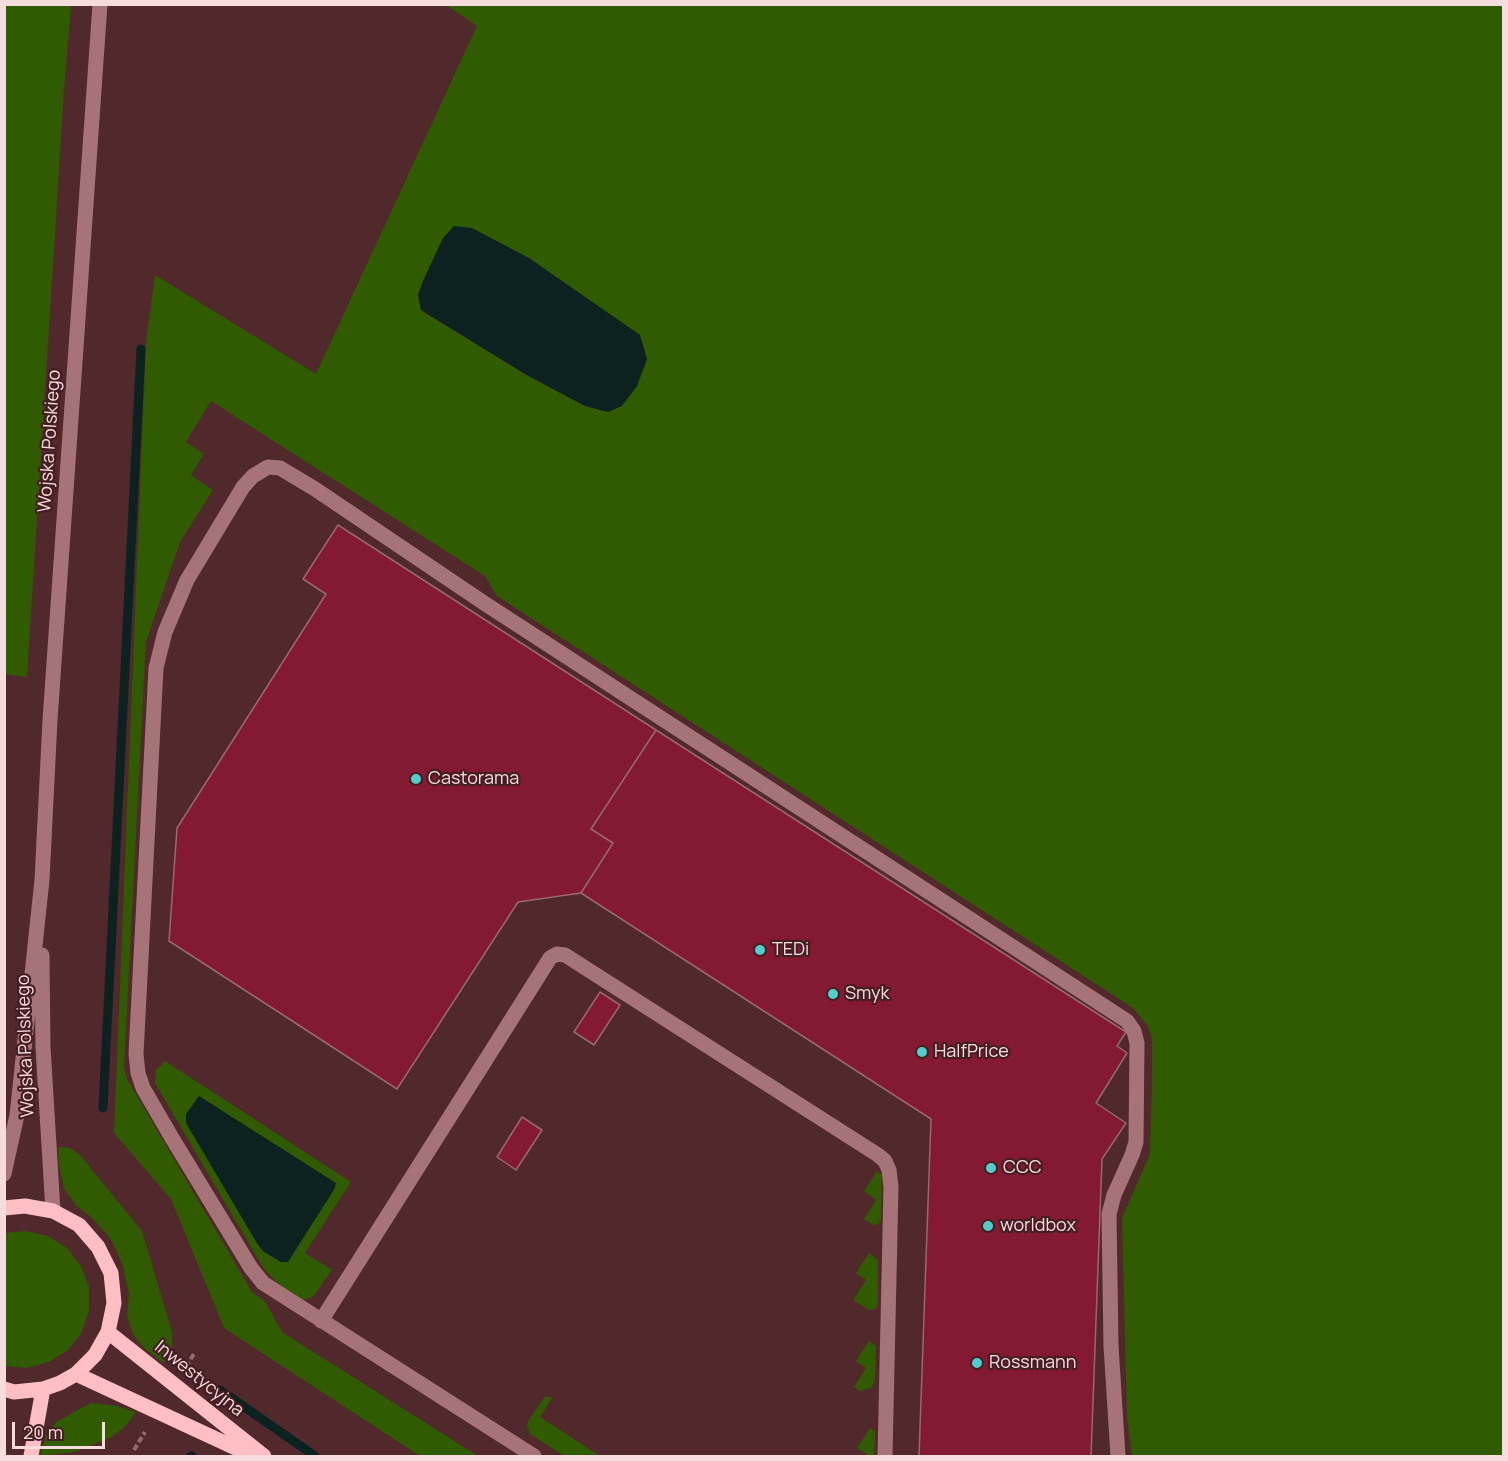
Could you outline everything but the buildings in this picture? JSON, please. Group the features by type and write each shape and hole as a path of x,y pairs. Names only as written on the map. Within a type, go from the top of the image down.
{"main road":[{"path":"4,1208 25,1206 53,1211 79,1225 98,1246 111,1273 114,1303 108,1332 95,1355 76,1374 43,1389 14,1392 4,1389"},
{"name":"Inwestycyjna","path":"108,1332 264,1456"},
{"name":"Inwestycyjna","path":"76,1374 253,1456"},
{"path":"31,1456 43,1389"}],"street":[{"name":"Wojska Polskiego","path":"53,1211 43,1047 42,880 50,720 100,4"},
{"path":"534,1456 263,1283 250,1268 143,1088 138,1073 136,1054 156,668 165,632 187,580 243,487 253,476 268,467 280,468 315,489 494,610 1127,1021 1134,1031 1137,1043 1137,1128 1132,1155 1114,1195 1109,1214 1111,1346 1118,1456"},
{"name":"Wojska Polskiego","path":"4,1174 17,1115 42,880"},
{"path":"321,1321 550,958 557,954 565,955 885,1161 891,1186 885,1456"}],"path":[{"path":"134,1450 146,1430"}],"green space":[{"path":"5,4 71,5 27,677 4,674"},
{"path":"446,5 1503,5 1503,1456 1132,1456 1127,1418 1122,1218 1150,1154 1152,1081 1152,1038 1148,1026 1133,1008 497,596 485,576 211,401 186,442 204,454 191,475 213,490 180,542 146,642 124,1068 127,1079 252,1292 265,1301 282,1332 478,1456 420,1456 224,1328 171,1199 114,1133 146,342 155,275 316,374 477,26","holes":["421,310 622,323 640,335 608,412 585,406 525,374"]},
{"path":"165,1061 351,1182 305,1253 332,1270 313,1297 303,1300 277,1283 264,1269 155,1083 156,1070"},
{"path":"58,1147 70,1148 80,1155 142,1231 172,1332 172,1347 164,1363 145,1349 133,1334 127,1316 129,1294 123,1266 111,1239 93,1219 76,1205 64,1189"},
{"path":"877,1171 882,1175 881,1219 879,1224 873,1225 864,1219 876,1200 864,1191"},
{"path":"26,1231 48,1236 67,1248 81,1266 89,1287 89,1310 82,1332 68,1350 49,1362 27,1368 5,1366 5,1233"},
{"path":"869,1253 878,1260 878,1304 876,1309 869,1310 853,1300 866,1280 856,1273"},
{"path":"869,1341 876,1346 875,1381 871,1388 860,1391 854,1387 866,1368 856,1361"},
{"path":"545,1396 552,1398 540,1417 600,1456 564,1456 530,1434 527,1426 529,1420"},
{"path":"91,1403 117,1406 136,1412 126,1426 110,1438 75,1452 40,1456 46,1436 56,1422"},
{"path":"870,1428 875,1431 874,1456 865,1456 867,1454 857,1448"}],"water":[{"path":"454,226 472,228 529,258 640,335 647,359 637,386 622,406 608,412 585,406 525,374 421,310 418,295 423,281 443,238"},
{"path":"199,1096 336,1183 288,1262 281,1262 264,1252 258,1245 186,1123 186,1114"}],"waterway":[{"path":"103,1108 141,349"},
{"path":"220,1390 315,1456"}],"place":[{"name":"Castorama","path":"416,779"},
{"name":"TEDi","path":"760,950"},
{"name":"Smyk","path":"833,994"},
{"name":"HalfPrice","path":"922,1052"},
{"name":"CCC","path":"991,1168"},
{"name":"worldbox","path":"988,1226"},
{"name":"Rossmann","path":"977,1363"}]}
